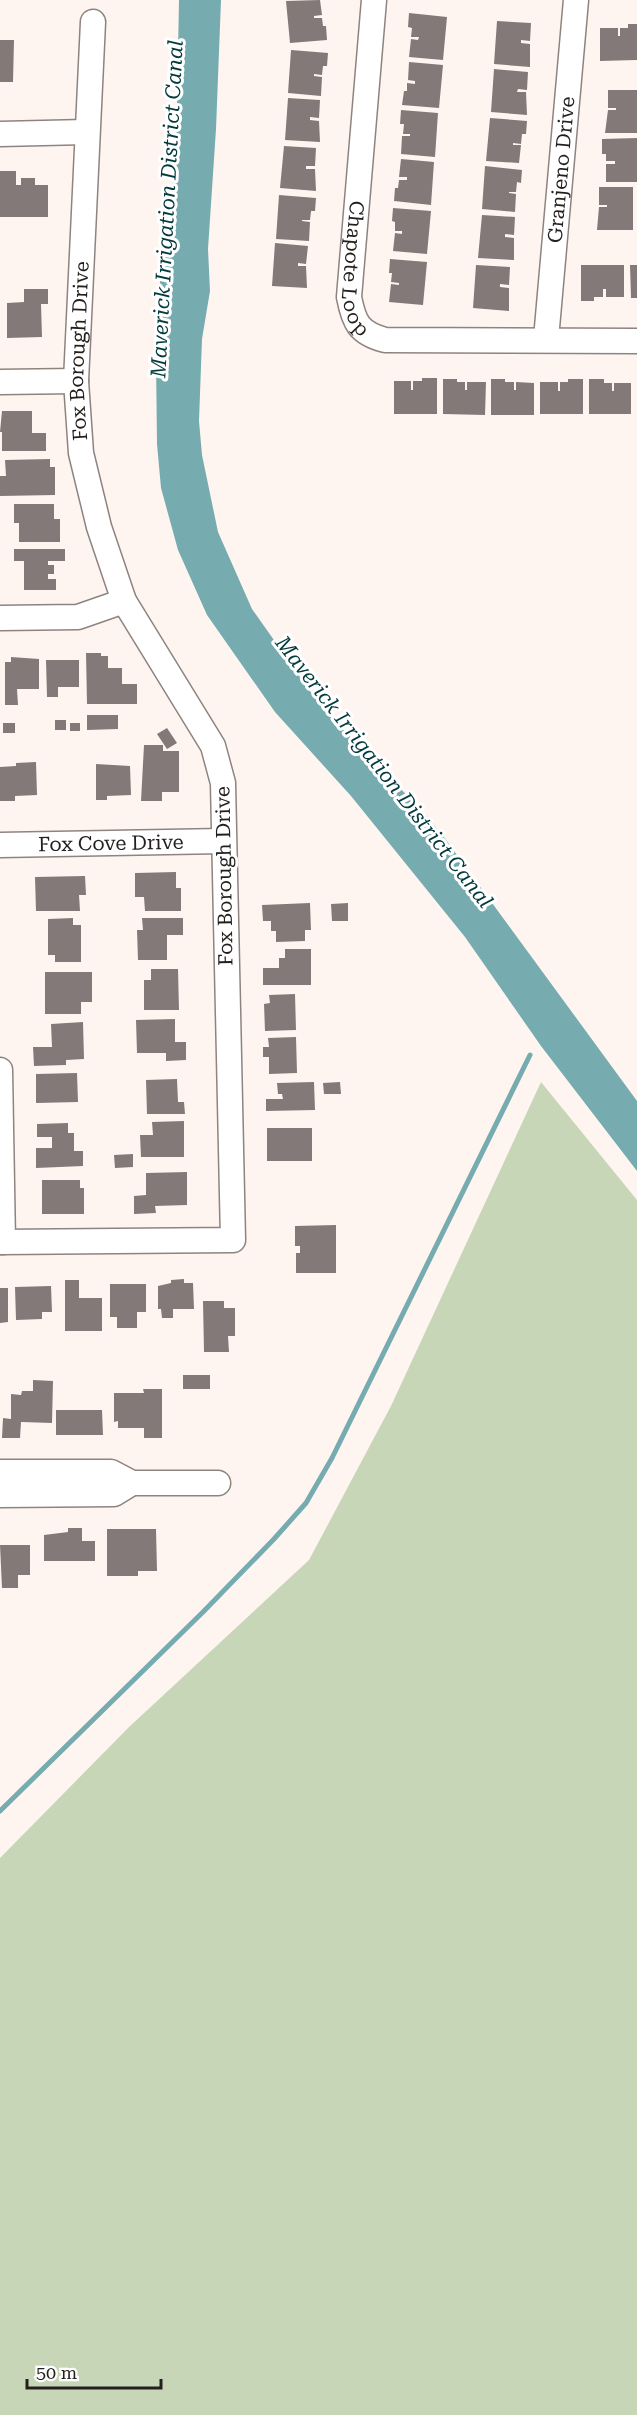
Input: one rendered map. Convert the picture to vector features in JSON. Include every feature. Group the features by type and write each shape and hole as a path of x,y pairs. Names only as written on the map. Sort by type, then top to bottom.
{"street":[{"name":"Chapote Loop","path":"374,0 349,297 351,311 357,325 367,335 385,340 637,340"},
{"name":"Granjeno Drive","path":"546,339 576,0"},
{"name":"Fox Borough Drive","path":"2,1242 233,1239 223,841 224,783 213,746 124,601 99,527 81,453 76,381 93,22"},
{"path":"0,134 86,132"},
{"path":"0,382 76,381"},
{"path":"0,618 78,617 124,601"},
{"name":"Fox Cove Drive","path":"0,845 223,841"},
{"path":"0,1070 2,1242"},
{"path":"8,1484 111,1472 132,1483 218,1483"}],"green space":[{"path":"541,1082 637,1200 637,2415 0,2415 0,1858 129,1727 309,1560 391,1406"}],"water":[{"name":"Maverick Irrigation District Canal","path":"179,0 221,0 208,249 210,291 202,339 199,421 202,455 218,532 252,609 312,694 334,720 425,814 446,840 637,1101 637,1171 541,1046 465,937 351,796 275,712 207,615 178,550 161,488 157,444 156,360 161,261 176,160"}],"building":[{"path":"320,0 322,15 314,16 314,18 322,18 323,26 326,26 327,40 290,43 286,1"},
{"path":"409,13 447,17 443,60 409,57 411,39 418,40 419,37 411,37 412,28 408,27"},
{"path":"497,21 531,23 530,41 521,40 521,43 530,44 530,67 494,64"},
{"path":"628,24 637,24 637,60 600,61 600,28 618,28 618,36 620,36 620,28 628,28"},
{"path":"0,40 14,40 13,82 0,82"},
{"path":"291,50 328,53 327,66 323,66 322,75 314,74 314,76 322,77 321,96 288,93"},
{"path":"409,62 443,65 439,108 402,105 407,83 415,84 415,81 408,80"},
{"path":"494,69 528,72 527,90 518,89 517,92 526,92 527,115 491,112"},
{"path":"608,90 637,90 637,133 605,133 608,110 616,110 616,108 608,108"},
{"path":"288,98 320,100 319,118 310,117 310,120 319,121 320,142 285,140"},
{"path":"401,110 438,113 435,157 401,154 402,136 410,136 410,134 403,134 404,124 400,124"},
{"path":"490,118 527,121 526,134 522,134 521,144 513,143 513,145 521,145 519,163 486,161"},
{"path":"637,138 637,182 606,182 606,164 615,164 615,161 606,161 606,154 602,154 602,139"},
{"path":"284,146 316,148 315,166 306,166 306,169 315,169 316,191 280,188"},
{"path":"401,159 434,162 431,205 394,201 395,188 398,188 399,180 407,180 407,177 399,177"},
{"path":"485,166 522,170 521,183 517,182 516,192 509,192 516,194 515,212 482,209"},
{"path":"0,171 16,171 16,185 21,185 21,178 35,178 35,185 48,185 48,217 0,217"},
{"path":"599,187 633,187 633,230 597,230 599,207 607,207 607,205 599,205"},
{"path":"279,195 316,198 315,211 311,211 310,220 302,220 310,222 309,241 276,239"},
{"path":"393,208 431,211 427,254 393,251 395,233 402,234 402,231 395,231 395,222 392,221"},
{"path":"482,215 515,217 514,235 505,234 505,237 514,238 514,260 478,258"},
{"path":"275,243 308,246 306,264 298,263 298,266 306,266 307,288 272,286"},
{"path":"390,259 427,262 423,305 389,302 391,284 399,285 399,283 391,282"},
{"path":"476,265 510,267 509,285 500,284 500,287 509,288 509,311 473,308"},
{"path":"581,265 624,265 624,297 606,297 606,289 603,289 603,297 594,297 594,301 581,301"},
{"path":"630,265 637,265 637,298 631,298"},
{"path":"24,289 48,289 48,304 41,304 42,337 7,338 7,303 24,302"},
{"path":"422,378 437,378 437,414 394,414 394,381 411,381 411,390 413,390 413,381 422,381"},
{"path":"443,379 457,379 457,382 465,382 465,390 467,390 467,382 486,382 485,415 443,414"},
{"path":"491,379 505,379 505,382 514,382 514,390 516,390 516,382 534,383 534,415 491,415"},
{"path":"568,379 583,379 583,414 540,414 540,382 558,382 558,391 560,391 560,382 568,382"},
{"path":"589,379 604,379 604,383 612,383 612,391 614,391 614,383 631,383 631,414 589,414"},
{"path":"2,411 32,411 32,433 46,433 46,451 2,451 2,432 0,432"},
{"path":"50,459 50,467 55,467 55,495 0,496 0,476 6,476 5,460"},
{"path":"14,504 54,504 54,519 60,519 60,542 19,542 19,523 14,523"},
{"path":"14,549 65,549 65,561 48,561 48,565 54,565 54,574 48,574 48,579 56,579 56,590 24,590 24,561 14,561"},
{"path":"86,653 101,653 101,656 108,656 108,668 122,668 122,684 137,684 137,704 87,704"},
{"path":"11,657 39,659 39,689 17,689 18,705 5,705 5,662 11,662"},
{"path":"46,660 79,660 79,687 58,687 58,697 47,697"},
{"path":"87,715 118,715 118,729 87,730"},
{"path":"55,720 66,720 66,730 55,730"},
{"path":"3,723 15,723 15,733 3,733"},
{"path":"70,723 80,723 80,731 70,731"},
{"path":"167,728 177,743 167,749 157,734"},
{"path":"144,745 163,745 163,751 179,751 179,792 162,792 162,801 141,801"},
{"path":"36,762 37,795 15,796 15,801 0,801 0,767"},
{"path":"96,764 130,766 131,795 107,796 107,800 96,800"},
{"path":"176,872 176,888 181,888 181,911 145,911 144,897 135,897 135,873"},
{"path":"85,876 86,895 79,895 80,911 36,911 35,877"},
{"path":"310,903 311,930 305,930 305,941 276,942 276,931 271,931 271,921 263,921 262,905"},
{"path":"348,903 348,921 332,921 331,904"},
{"path":"73,918 73,925 81,925 81,962 55,962 55,955 48,955 48,919"},
{"path":"142,918 183,918 183,935 167,935 167,960 138,960 137,930 143,930"},
{"path":"285,949 311,949 311,985 263,985 263,968 279,968 279,958 285,958"},
{"path":"151,969 178,969 179,1010 144,1010 144,980 151,980"},
{"path":"45,972 92,972 92,1002 81,1002 81,1014 45,1014"},
{"path":"295,994 296,1030 265,1031 264,1004 270,1003 269,995"},
{"path":"175,1019 175,1042 186,1042 186,1060 166,1061 166,1053 137,1053 136,1020"},
{"path":"83,1022 84,1059 66,1060 66,1065 34,1066 33,1047 52,1047 51,1024"},
{"path":"296,1037 297,1073 269,1074 269,1057 263,1057 263,1047 269,1047 268,1038"},
{"path":"77,1073 78,1102 36,1103 36,1074"},
{"path":"177,1079 178,1102 184,1102 185,1114 147,1114 146,1080"},
{"path":"314,1082 315,1110 266,1111 266,1099 283,1099 282,1094 278,1094 277,1083"},
{"path":"340,1082 341,1094 324,1094 323,1083"},
{"path":"184,1121 184,1157 141,1157 140,1135 153,1135 152,1122"},
{"path":"68,1123 68,1133 74,1133 74,1151 83,1151 83,1166 36,1168 36,1148 52,1148 52,1137 37,1137 37,1124"},
{"path":"267,1128 312,1128 312,1161 267,1161"},
{"path":"133,1154 133,1167 115,1168 114,1155"},
{"path":"187,1172 187,1205 155,1206 156,1213 134,1214 134,1196 146,1195 146,1173"},
{"path":"42,1180 80,1180 80,1188 84,1188 84,1214 42,1214"},
{"path":"336,1225 336,1273 296,1273 296,1253 300,1253 300,1246 295,1246 295,1226"},
{"path":"184,1279 184,1283 193,1283 194,1309 173,1309 173,1318 162,1318 161,1309 158,1309 158,1286 171,1283 171,1280"},
{"path":"65,1280 79,1280 79,1298 102,1298 102,1331 65,1331"},
{"path":"110,1284 146,1284 146,1312 137,1312 137,1328 117,1328 117,1317 110,1317"},
{"path":"51,1286 52,1312 42,1312 42,1319 16,1320 15,1287"},
{"path":"0,1288 8,1288 8,1322 0,1323"},
{"path":"203,1301 224,1301 224,1308 235,1308 235,1336 228,1336 229,1352 204,1352"},
{"path":"183,1375 210,1375 210,1389 183,1389"},
{"path":"33,1380 53,1381 52,1423 21,1422 20,1438 2,1438 3,1418 11,1419 11,1394 21,1395 22,1391 33,1391"},
{"path":"143,1389 162,1389 162,1438 144,1438 144,1428 118,1428 118,1421 114,1422 114,1393 144,1393"},
{"path":"56,1410 102,1410 103,1435 56,1435"},
{"path":"68,1528 82,1528 82,1541 95,1541 95,1561 44,1561 44,1535 68,1532"},
{"path":"107,1529 156,1529 157,1571 138,1571 138,1576 107,1576"},
{"path":"0,1545 30,1545 30,1575 18,1575 18,1588 2,1588"}],"waterway":[{"path":"0,1811 203,1612 306,1503 332,1458 530,1055"}]}
